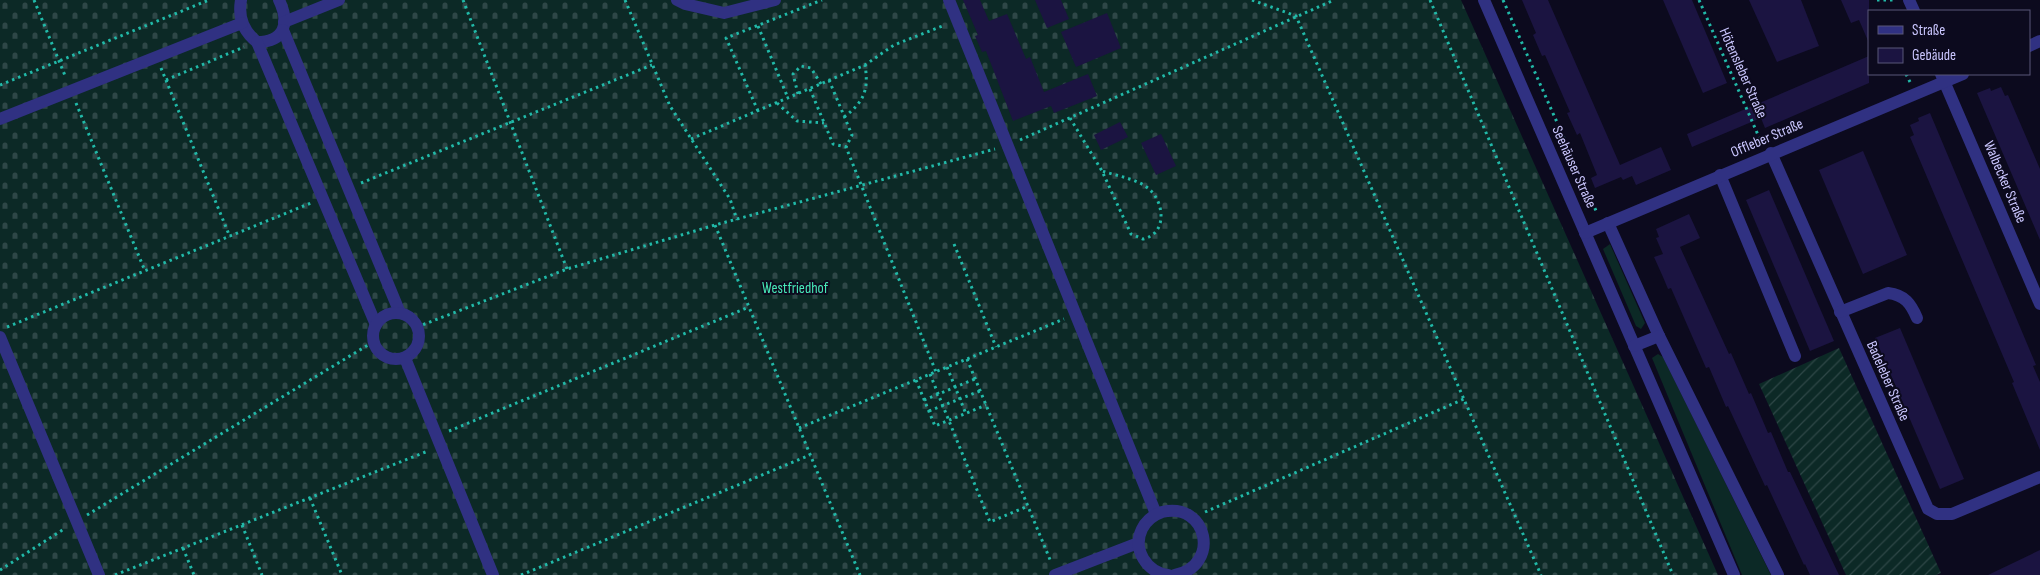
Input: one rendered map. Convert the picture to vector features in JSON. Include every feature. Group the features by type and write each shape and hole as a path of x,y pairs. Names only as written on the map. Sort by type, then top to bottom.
{"street":[{"path":"241,0 240,12 242,22 251,37 257,42 376,325 373,342 376,349 391,360 405,358 417,347 419,334 417,327 408,316 400,313 388,314 376,325"},
{"path":"279,0 284,26 400,313"},
{"path":"257,42 275,40 284,26 340,0"},
{"path":"677,0 685,4 729,12 775,0"},
{"path":"949,0 1006,146 1156,514"},
{"name":"Seehäuser Straße","path":"1484,0 1734,575"},
{"path":"0,119 242,22"},
{"name":"Offleber Straße","path":"1585,233 1603,220 1720,176 1942,78 1957,75"},
{"name":"Walbecker Straße","path":"1942,78 2040,304"},
{"name":"Badeleber Straße","path":"1769,154 1922,500 1932,512 1947,515 1958,512 2040,477"},
{"path":"1720,176 1795,356"},
{"name":"Seehäuser Straße","path":"1603,220 1778,575"},
{"path":"1840,312 1888,293 1896,294 1909,301 1918,318"},
{"path":"1634,346 1659,336"},
{"path":"0,337 99,575"},
{"path":"405,358 493,575"},
{"path":"1168,575 1156,571 1146,564 1140,554 1138,543 1141,530 1147,521 1156,514 1172,510 1183,512 1193,518 1202,532 1204,544 1200,559 1193,568 1176,575"},
{"path":"1056,575 1138,543"}],"path":[{"path":"34,0 145,271"},
{"path":"0,85 209,0"},
{"path":"463,0 567,269"},
{"path":"625,0 670,106 730,199 737,220"},
{"path":"758,111 726,38 822,0"},
{"path":"1252,0 1296,16 1541,575"},
{"path":"417,327 567,269 715,225 1006,146 1334,0"},
{"path":"1430,0 1673,575"},
{"name":"Seehäuser Straße","path":"1503,0 1603,220"},
{"name":"Hötensleber Straße","path":"1699,0 1769,154"},
{"path":"1877,0 1897,0 1904,3"},
{"path":"1697,12 1703,10"},
{"path":"691,139 865,65 894,45 957,20"},
{"path":"758,26 788,98"},
{"path":"1709,41 1715,38"},
{"path":"166,80 257,42"},
{"path":"156,56 230,236"},
{"path":"844,117 858,106 865,91 868,80 865,65"},
{"path":"798,94 793,74 801,66 811,68 821,84"},
{"path":"1722,71 1729,69"},
{"path":"829,80 852,136 846,147"},
{"path":"810,89 833,144 846,147"},
{"path":"777,103 797,121 824,123"},
{"path":"1070,118 1102,170 1130,234 1143,239 1157,232 1161,224 1161,215 1151,191 1142,184 1102,170"},
{"path":"846,147 936,372"},
{"path":"715,225 860,575"},
{"path":"954,244 996,347"},
{"path":"114,575 310,498 749,307"},
{"path":"799,428 1075,315"},
{"path":"0,570 77,521 373,342"},
{"path":"967,359 1056,575"},
{"path":"946,367 966,414"},
{"path":"930,374 990,522 1028,506"},
{"path":"924,400 975,379"},
{"path":"916,380 935,426 986,406"},
{"path":"929,411 980,391"},
{"path":"1193,518 1464,399"},
{"path":"522,575 810,455"},
{"path":"310,498 342,575"},
{"path":"242,525 262,575"},
{"path":"183,548 194,575"}],"green space":[{"name":"Westfriedhof","path":"0,0 1461,0 1718,575 0,575"},
{"path":"1610,244 1645,323 1641,329 1636,326 1603,249"},
{"path":"1839,348 1941,573 1936,575 1846,575 1759,384"},
{"path":"1658,354 1663,357 1771,575 1742,575 1652,358"}],"building":[{"path":"963,0 980,0 989,21 1007,14 1026,59 1030,57 1044,92 1088,74 1097,96 1054,113 1051,106 1013,121 986,51 982,52 975,36 978,35"},
{"path":"1035,0 1061,0 1069,19 1047,28"},
{"path":"1522,0 1548,0 1620,165 1661,147 1671,170 1636,185 1632,176 1623,180 1621,177 1595,188 1591,178 1597,175 1580,133 1577,135 1567,113 1570,112 1545,55 1542,56 1533,35 1536,33"},
{"path":"1663,0 1692,0 1727,83 1703,93"},
{"path":"1749,0 1801,0 1819,46 1777,62"},
{"path":"1841,0 1869,0 1868,41 1859,20 1851,23"},
{"path":"1107,13 1121,48 1076,67 1061,32"},
{"path":"1868,56 1869,83 1765,128 1761,118 1692,147 1687,134"},
{"path":"2001,87 2005,96 2008,95 2040,169 2040,240 1977,93 1990,88 1991,91"},
{"path":"1930,113 2036,365 2033,366 2040,382 2040,450 2012,383 2014,382 1910,137 1914,135 1910,125 1919,121 1918,118"},
{"path":"1120,122 1128,137 1101,150 1094,135"},
{"path":"1161,134 1176,166 1156,175 1141,143"},
{"path":"1863,151 1907,255 1863,274 1819,170"},
{"path":"1769,190 1834,341 1810,351 1746,200"},
{"path":"1689,214 1700,238 1680,247 1729,354 1731,353 1749,394 1751,393 1768,433 1771,432 1788,472 1790,472 1839,575 1810,575 1804,565 1728,406 1726,407 1709,367 1706,368 1671,288 1668,289 1654,257 1663,254 1656,238 1659,237 1656,229"},
{"path":"1900,328 1964,479 1940,489 1875,338"},
{"path":"2040,550 2040,575 1988,575"}]}
